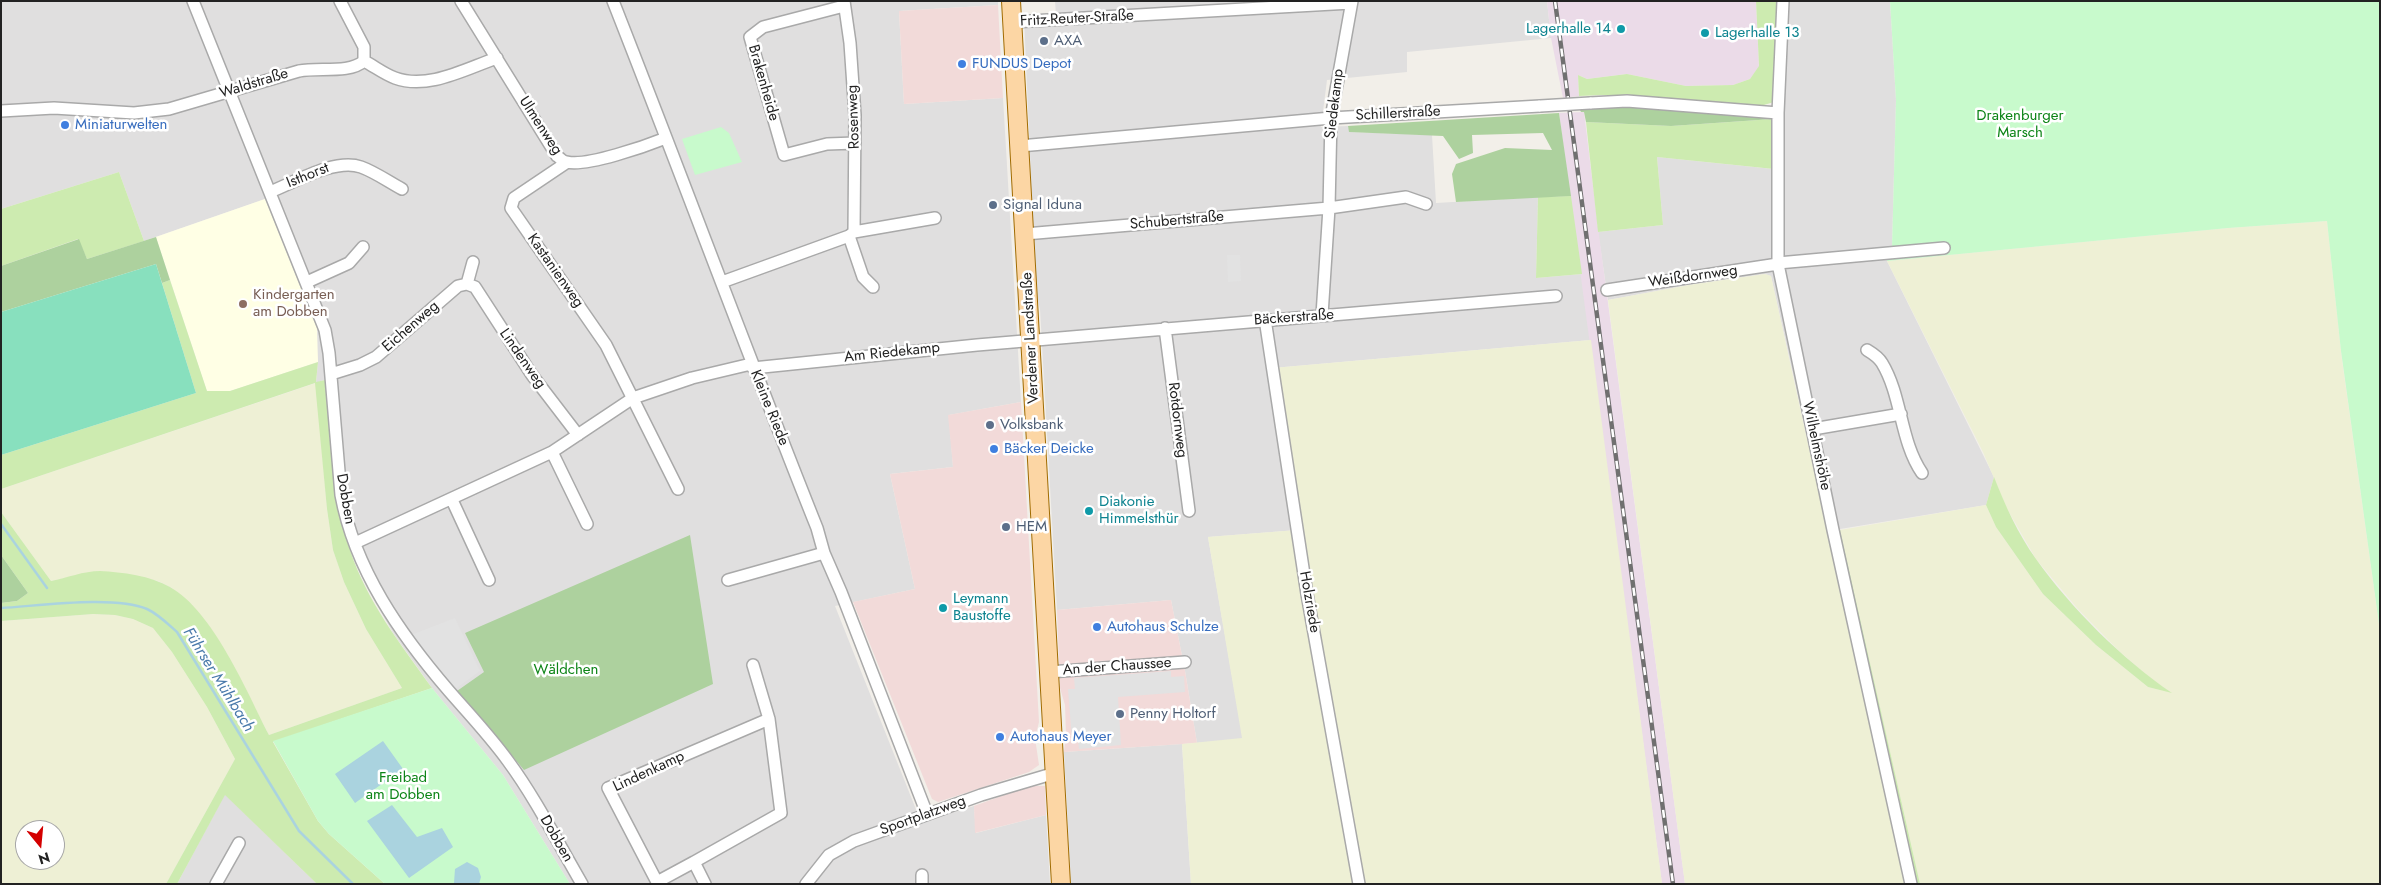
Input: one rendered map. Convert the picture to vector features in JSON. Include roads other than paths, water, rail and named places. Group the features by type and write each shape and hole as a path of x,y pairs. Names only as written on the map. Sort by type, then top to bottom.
{"main road":[{"name":"Verdener Landstraße","path":"1011,1 1061,884"}],"street":[{"name":"Dobben","path":"193,1 325,330 331,374 341,495 345,517 372,583 397,626 429,668 507,760 582,884"},
{"path":"340,1 364,47 364,61 393,78 410,82 425,82 497,58"},
{"name":"Ulmenweg","path":"461,1 557,156 566,162 582,162 619,153 666,138"},
{"name":"Kleine Riede","path":"613,1 722,282 752,366 817,528 824,553 927,814"},
{"name":"Wilhelmshöhe","path":"1783,1 1778,113 1778,264 1911,884"},
{"name":"Fritz-Reuter-Straße","path":"1013,22 1351,2"},
{"name":"Siedekamp","path":"1322,315 1329,208 1328,118 1351,2"},
{"name":"Brakenheide","path":"844,4 763,27 750,37 784,155 827,144 855,143"},
{"name":"Rosenweg","path":"844,4 850,43 855,143 851,234 863,277 873,287"},
{"name":"Waldstraße","path":"1,111 54,108 134,113 169,109 299,71 315,68 351,68 364,61"},
{"name":"Schillerstraße","path":"1020,146 1328,118 1627,101 1778,113"},
{"name":"Kastanienweg","path":"566,162 514,198 511,208 606,345 633,398"},
{"name":"Isthorst","path":"270,192 334,166 346,164 361,167 402,188"},
{"path":"1329,208 1406,197 1426,204"},
{"name":"Schubertstraße","path":"1025,234 1329,208"},
{"path":"722,282 851,234 935,218"},
{"path":"307,282 349,263 362,247"},
{"name":"Weißdornweg","path":"1607,290 1778,264 1944,248"},
{"path":"467,284 473,262"},
{"name":"Eichenweg","path":"331,374 360,365 376,357 458,286 467,284"},
{"name":"Lindenweg","path":"467,284 475,287 532,375 578,435"},
{"name":"Bäckerstraße","path":"1031,341 1165,328 1556,296"},
{"name":"Holzriede","path":"1265,320 1308,594 1359,884"},
{"name":"Rotdornweg","path":"1165,328 1189,511"},
{"name":"Am Riedekamp","path":"355,543 452,500 552,452 633,398 692,378 752,366 1031,341"},
{"path":"1867,350 1881,362 1901,414 1915,463 1922,473"},
{"path":"633,398 678,489"},
{"path":"1813,430 1901,414"},
{"path":"552,452 586,524"},
{"path":"452,500 489,580"},
{"path":"728,580 824,553"},
{"name":"An der Chaussee","path":"1049,672 1185,662"},
{"name":"Lindenkamp","path":"753,665 769,719 781,813 657,882 608,788 769,719"},
{"name":"Sportplatzweg","path":"806,884 829,855 854,841 927,814 1055,772"},
{"path":"216,884 239,843"},
{"path":"694,862 704,884"}],"water":[{"path":"383,741 403,769 355,803 335,774"},
{"path":"392,805 417,837 442,828 453,847 409,878 367,821"},
{"path":"467,862 478,868 481,877 479,884 454,883 455,869"}],"waterway":[{"path":"1,524 47,588"},
{"name":"Führser Mühlbach","path":"1,608 96,602 133,605 147,609 159,616 177,632 299,831 353,884"}],"railway":[{"path":"1555,1 1673,884"}],"place":[{"name":"Lagerhalle 14","path":"1621,29"},
{"name":"Lagerhalle 13","path":"1705,33"},
{"name":"AXA","path":"1044,41"},
{"name":"FUNDUS Depot","path":"962,64"},
{"name":"Miniaturwelten","path":"65,125"},
{"name":"Signal Iduna","path":"993,205"},
{"name":"Kindergarten am Dobben","path":"243,304"},
{"name":"Volksbank","path":"990,425"},
{"name":"Bäcker Deicke","path":"994,449"},
{"name":"Diakonie Himmelsthür","path":"1089,511"},
{"name":"HEM","path":"1006,527"},
{"name":"Leymann Baustoffe","path":"943,608"},
{"name":"Autohaus Schulze","path":"1097,627"},
{"name":"Penny Holtorf","path":"1120,714"},
{"name":"Autohaus Meyer","path":"1000,737"}],"park label":[{"name":"Drakenburger Marsch","path":"2020,124"},
{"name":"Wäldchen","path":"566,670"},
{"name":"Freibad am Dobben","path":"403,786"}]}
